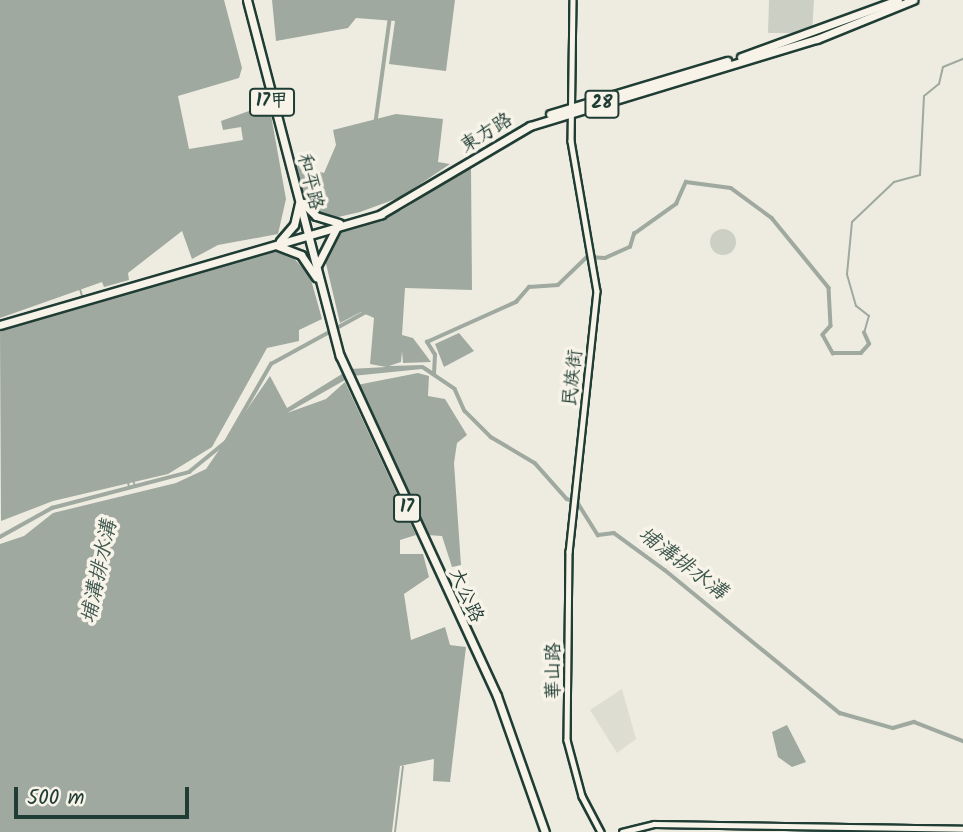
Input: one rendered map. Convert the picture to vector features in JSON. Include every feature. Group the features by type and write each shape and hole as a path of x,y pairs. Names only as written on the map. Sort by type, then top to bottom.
{"main road":[{"name":"和平路","path":"246,0 332,332 347,375"},
{"name":"東方路","path":"82,300 396,208 516,133 571,111 803,38 898,0"},
{"name":"東方路","path":"571,111 817,39 913,0"},
{"path":"280,241 294,225 300,202 316,216 340,224 321,249 318,279"},
{"name":"東方路","path":"82,300 307,234"},
{"path":"271,246 300,255 318,279"},
{"path":"0,324 82,300"},
{"name":"大公路","path":"347,375 468,637 544,832"}],"street":[{"path":"571,111 573,0"},
{"name":"民族街","path":"571,111 597,291 574,500"},
{"name":"華山路","path":"574,500 567,740 582,796 601,832"},
{"path":"622,832 654,824 963,829"}],"shaded area":[{"path":"769,0 814,0 812,33 768,33"},
{"path":"723,229 732,233 736,242 732,251 723,255 714,251 710,242 714,233"},
{"path":"622,689 636,739 617,753 590,710"}],"water":[{"path":"0,0 224,0 242,68 239,78 178,96 189,149 243,140 241,127 223,130 221,121 269,104 286,199 278,234 218,245 192,259 182,231 128,273 129,280 104,287 102,282 0,318"},
{"path":"272,0 455,0 446,71 389,64 395,21 356,18 348,28 276,41"},
{"path":"396,114 443,119 438,162 450,164 401,197 334,218 318,213 305,200 296,165 324,173 336,145 333,130"},
{"path":"471,167 472,290 405,288 402,335 413,338 431,362 403,363 402,351 401,362 389,366 423,365 437,374 422,369 352,376 287,413 326,399 345,382 416,535 400,540 400,554 423,554 429,577 404,594 411,640 445,627 450,645 466,647 450,782 433,781 434,759 400,766 392,832 0,832 0,544 24,536 53,513 176,483 206,469 270,376 287,408 350,369 386,367 370,364 374,318 361,312 340,323 323,251 338,233 402,210"},
{"path":"273,251 289,253 310,276 322,319 299,330 299,341 267,348 212,447 168,474 53,501 1,521 0,329"},
{"path":"459,333 474,351 444,367 435,344"},
{"path":"418,373 429,376 428,396 445,399 467,435 457,443 454,463 461,565 452,567 442,536 427,535 357,385"},
{"path":"787,725 806,762 792,767 778,757 772,732"}],"waterway":[{"path":"375,126 390,16"},
{"path":"864,333 869,316 856,306 847,274 852,222 894,182 920,175 924,96 939,84 943,67 963,59"},
{"path":"434,374 435,355 427,342 516,302 529,287 558,285 587,257 605,258 630,247 634,234 676,204 686,182 731,188 772,218 829,288 831,326 823,335 833,353 861,353 869,344 864,333"},
{"path":"80,289 82,296"},
{"path":"0,537 52,508 189,472 226,442 271,364 368,311"},
{"name":"埔溝排水溝","path":"424,368 455,389 465,411 491,437 535,463 567,499 578,503 598,535 614,533 665,570 840,713 893,728 914,722 963,741"},
{"path":"133,480 135,486"},
{"path":"128,481 129,488"},
{"path":"395,832 403,766"}]}
